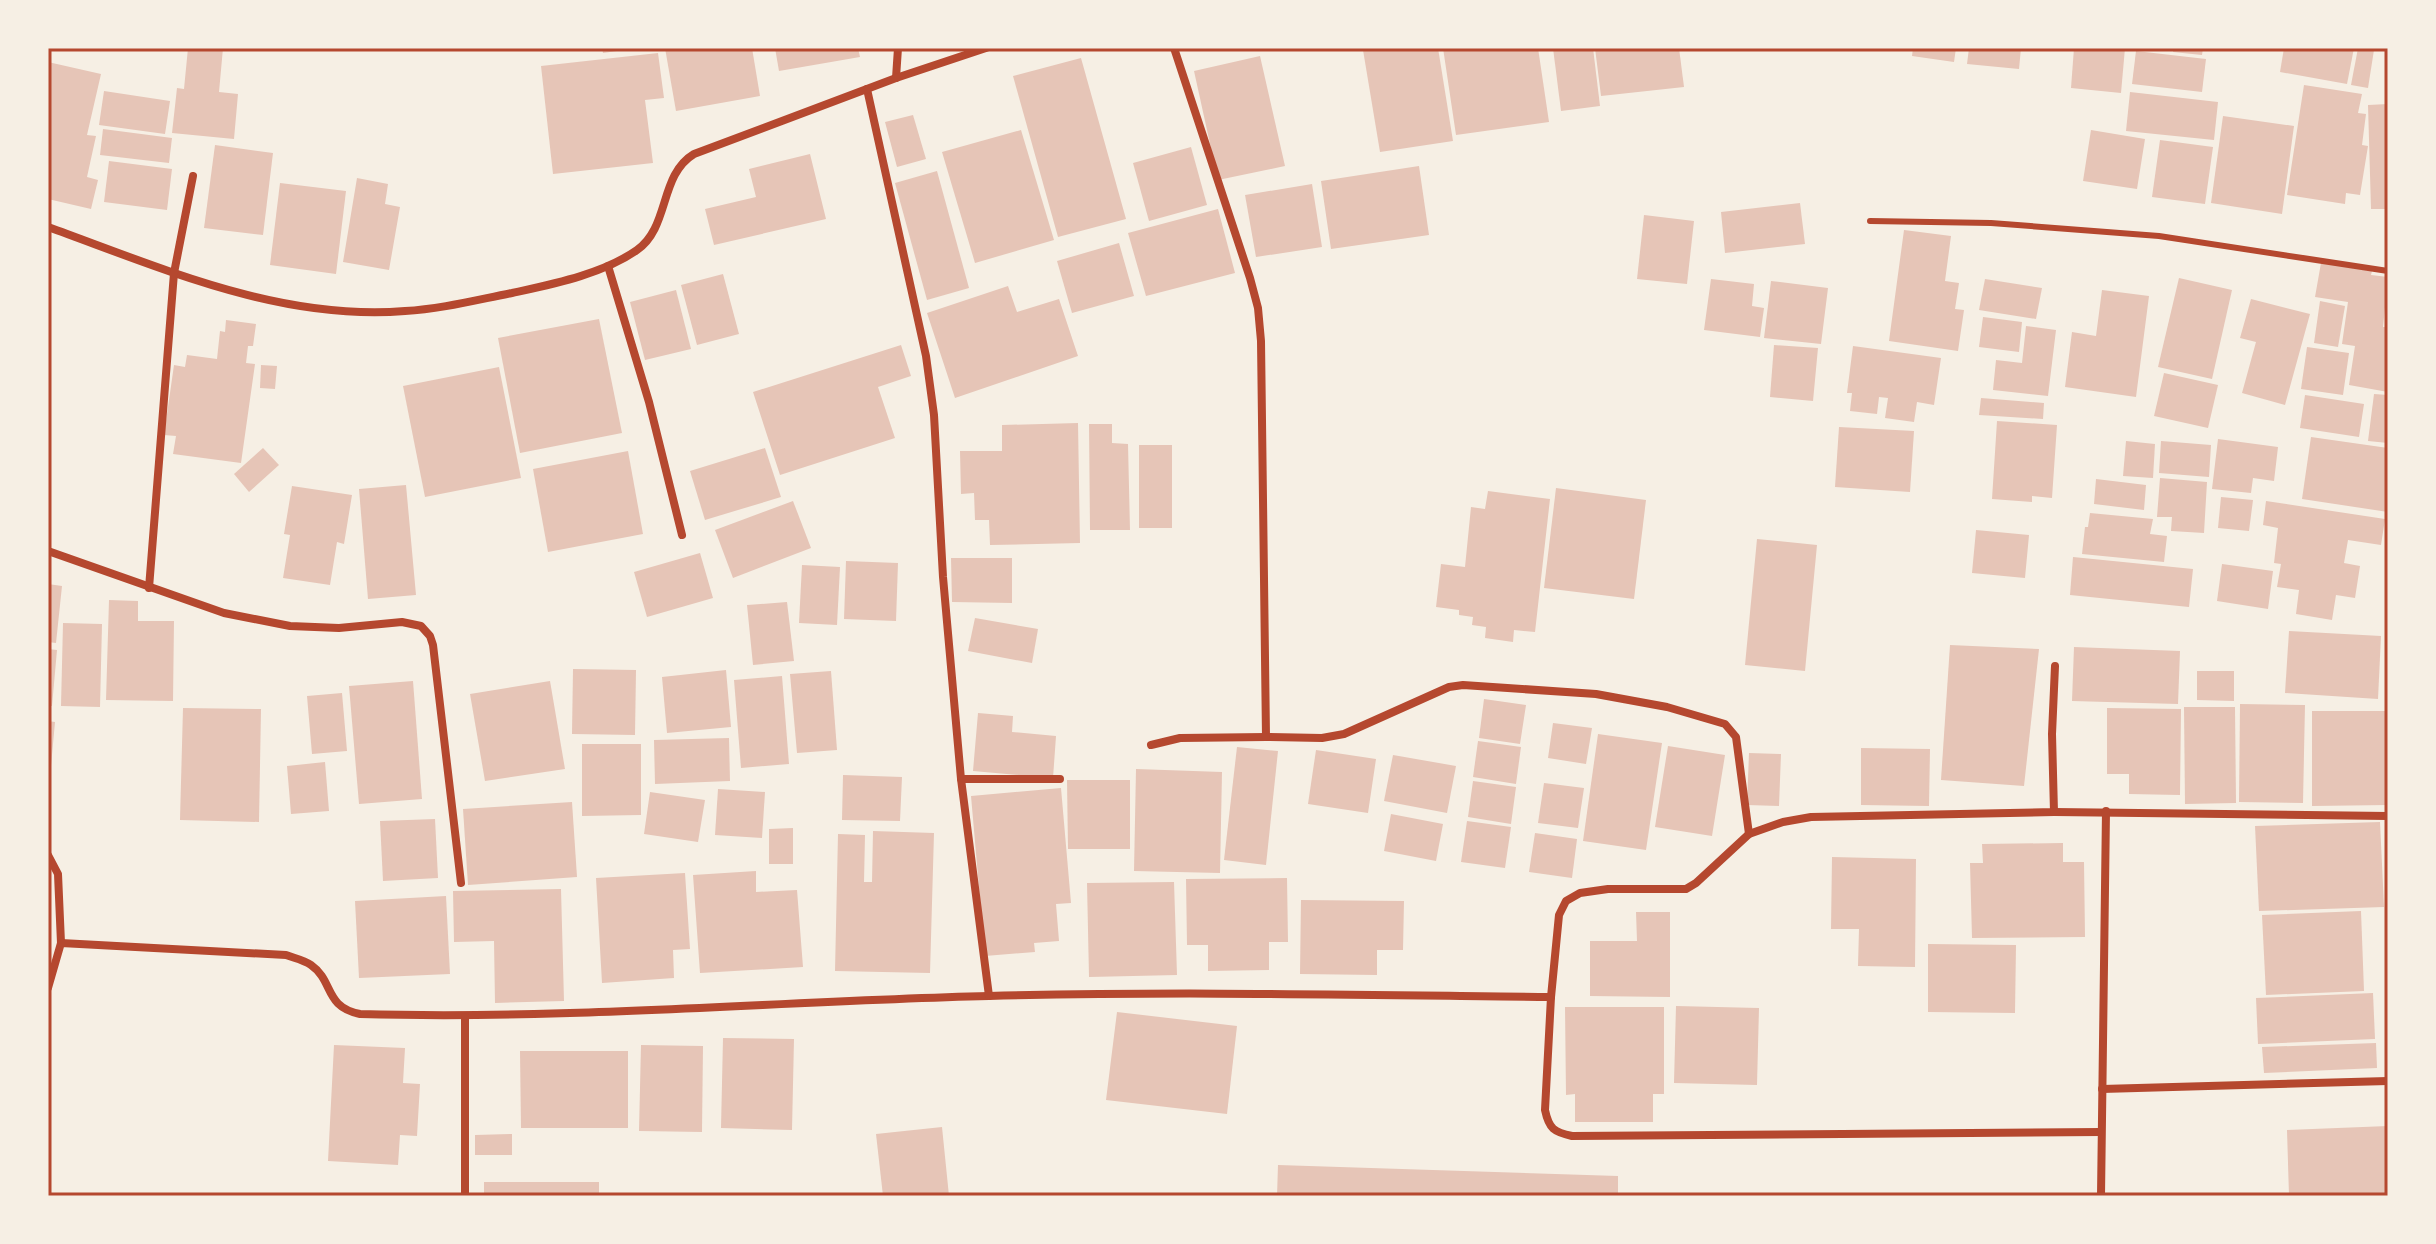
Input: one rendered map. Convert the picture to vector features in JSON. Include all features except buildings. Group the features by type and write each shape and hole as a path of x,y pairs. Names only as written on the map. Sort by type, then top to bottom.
{"street":[{"path":"896,78 898,48"},
{"path":"48,227 174,273 258,297 349,311 402,312 442,308 526,290 608,266 638,249 651,237 674,173 686,158 896,78 986,48"},
{"path":"1174,48 1258,308 1266,737"},
{"path":"867,89 926,356 934,415 943,577 961,779 989,996"},
{"path":"149,588 174,273 193,176"},
{"path":"608,266 649,402 682,535"},
{"path":"48,551 224,613 290,626 339,628 402,622 421,626 433,645 461,883"},
{"path":"2054,812 2052,734 2055,666"},
{"path":"1151,745 1180,738 1322,738 1344,734 1449,687 1463,685 1596,694 1667,707 1725,724 1736,737 1749,834"},
{"path":"961,779 1060,779"},
{"path":"2101,1196 2106,811"},
{"path":"2101,1132 1572,1136 1556,1133 1548,1125 1545,1110 1559,915 1566,901 1580,893 1608,889 1686,889 1749,834 1783,822 1811,817 2106,811 2388,816"},
{"path":"48,855 58,874 61,943 48,988"},
{"path":"61,943 286,955 314,966 337,1006 346,1011 465,1017 989,996 1216,993 1551,997"},
{"path":"465,1017 465,1196"},
{"path":"2102,1089 2388,1081"}],"lane":[{"path":"1870,221 1991,223 2159,236 2388,271"}]}
